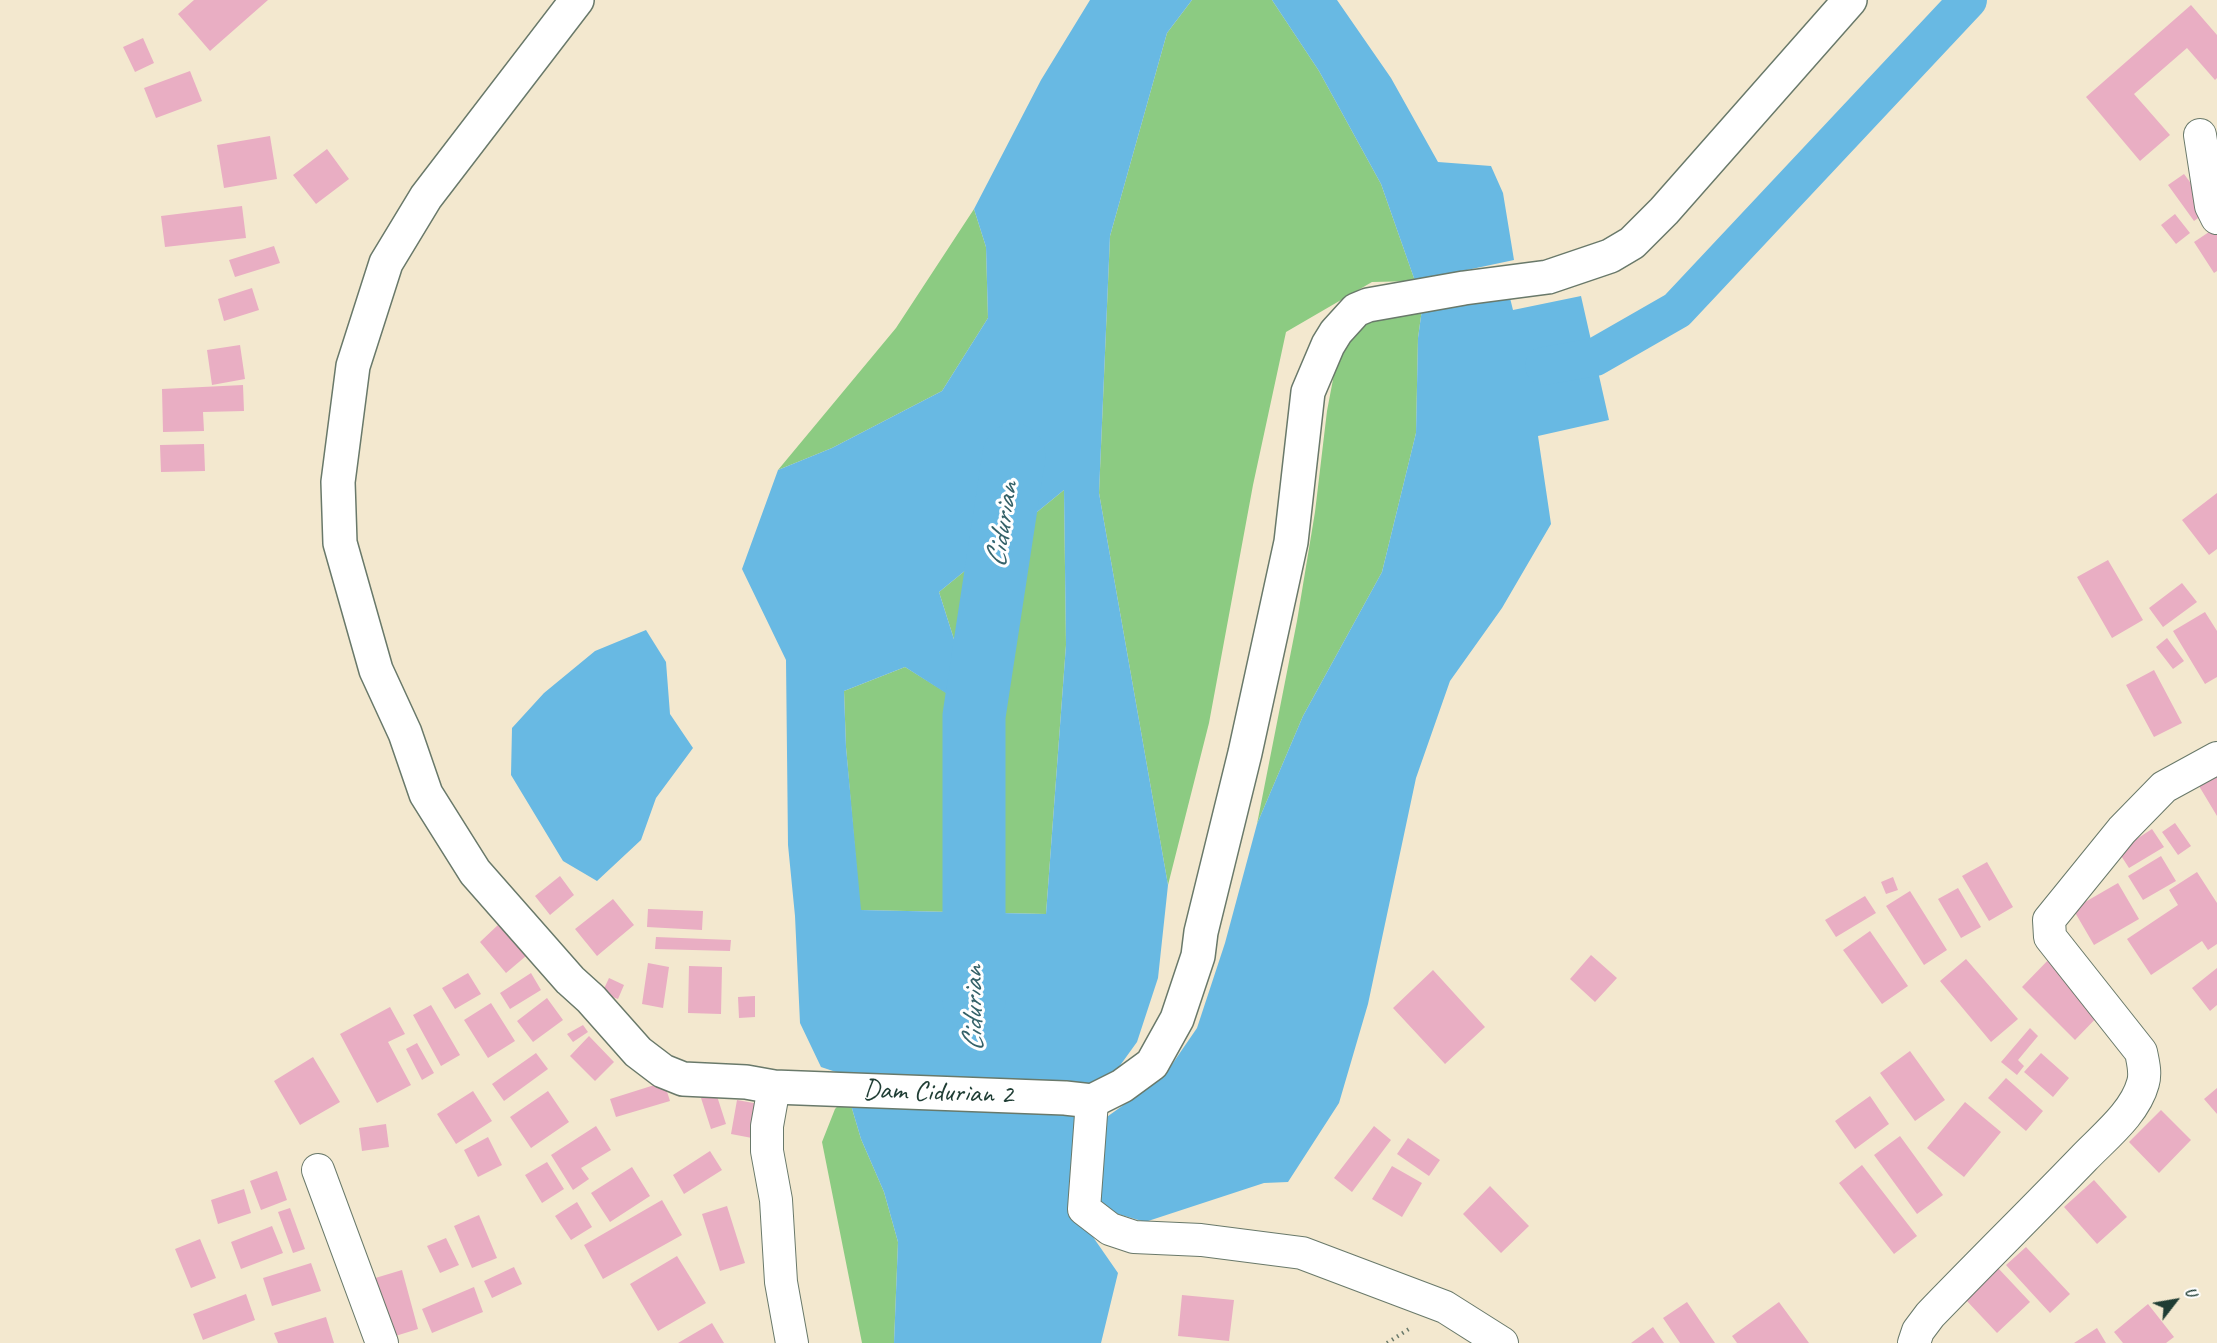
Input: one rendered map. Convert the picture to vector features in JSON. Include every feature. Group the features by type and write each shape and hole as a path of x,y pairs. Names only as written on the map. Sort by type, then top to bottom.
{"street":[{"name":"Dam Cidurian 2","path":"577,0 426,197 386,263 353,366 338,483 340,543 376,670 405,733 426,794 475,872 570,980 591,999 638,1052 663,1071 683,1079 746,1082 774,1087 1079,1100"},
{"path":"1502,1343 1445,1306 1302,1253 1201,1240 1134,1237 1110,1229 1084,1209 1079,1100 1122,1086 1152,1064 1177,1019 1198,956 1201,932 1245,753 1291,542 1308,392 1336,332 1356,310 1368,305 1464,288 1548,277 1610,256 1632,243 1664,211 1850,0"},
{"path":"2200,135 2211,206 2217,218"},
{"path":"1914,1343 1918,1331 1930,1315 2125,1114 2144,1083 2141,1052 2050,937 2049,920 2122,830 2164,787 2217,758"},
{"path":"774,1087 767,1126 767,1151 776,1200 781,1282 792,1343"},
{"path":"318,1170 382,1343"}],"green space":[{"path":"1192,0 1272,0 1319,71 1381,184 1415,281 1372,282 1286,332 1253,485 1209,723 1168,885 1099,493 1110,236 1167,33"},
{"path":"974,209 986,247 988,318 942,391 832,448 778,470 896,328"},
{"path":"1423,302 1418,338 1416,433 1382,572 1303,716 1257,824 1297,621 1315,512 1327,411 1338,353 1369,318"},
{"path":"1064,490 1066,645 1046,914 860,910 846,747 844,691 905,667 963,703 965,674 939,592"},
{"path":"848,1095 861,1139 884,1192 898,1242 894,1343 862,1343 822,1142 835,1109"}],"water":[{"path":"1090,0 1192,0 1167,33 1110,236 1099,493 1168,885 1158,978 1137,1042 1111,1078 1077,1089 854,1078 821,1067 800,1023 795,916 788,845 786,660 742,569 778,470 832,448 942,391 988,318 986,247 974,209 1041,80","holes":["1064,490 1066,645 1046,914 861,910 846,747 844,691 905,667 963,704 965,674 939,592"]},
{"path":"1272,0 1337,0 1391,78 1438,162 1491,166 1503,193 1514,260 1415,281 1381,184 1319,71"},
{"path":"1508,290 1513,310 1581,296 1609,420 1538,436 1551,524 1502,608 1450,681 1416,778 1368,1004 1339,1103 1288,1182 1264,1183 1145,1222 1091,1206 1097,1124 1164,1076 1197,1028 1225,943 1257,824 1303,716 1382,572 1416,433 1418,338 1423,302"},
{"path":"646,630 666,662 670,714 693,748 656,798 641,840 597,881 563,861 511,775 512,728 544,693 595,651"},
{"path":"848,1095 1077,1106 1075,1211 1118,1273 1101,1343 894,1343 898,1242 884,1192 861,1139"}],"building":[{"path":"194,0 268,0 210,51 178,14"},
{"path":"2191,5 2217,35 2217,78 2215,80 2187,48 2134,94 2170,135 2140,161 2086,97"},
{"path":"143,38 154,63 135,72 123,47"},
{"path":"190,71 202,101 156,118 144,88"},
{"path":"270,136 277,179 224,188 217,145"},
{"path":"327,149 349,179 316,204 293,175"},
{"path":"2184,174 2210,209 2194,221 2168,185"},
{"path":"242,206 246,238 165,247 161,216"},
{"path":"2175,214 2190,233 2176,244 2161,225"},
{"path":"2215,228 2217,231 2217,271 2214,273 2194,242"},
{"path":"274,246 280,263 235,277 229,260"},
{"path":"252,288 259,310 224,321 218,299"},
{"path":"240,345 245,379 212,385 207,350"},
{"path":"243,385 244,411 203,412 204,431 163,432 162,389"},
{"path":"204,444 205,471 161,472 160,445"},
{"path":"2217,493 2217,549 2209,555 2182,520"},
{"path":"2108,560 2143,620 2112,638 2077,577"},
{"path":"2182,583 2197,602 2163,627 2149,608"},
{"path":"2205,612 2217,631 2217,677 2205,684 2173,631"},
{"path":"2167,638 2184,661 2173,669 2156,647"},
{"path":"2154,670 2182,723 2154,737 2126,685"},
{"path":"2217,769 2217,816 2196,781"},
{"path":"2175,823 2191,846 2178,855 2162,832"},
{"path":"2152,829 2164,847 2129,868 2118,851"},
{"path":"2161,856 2176,881 2143,900 2128,876"},
{"path":"1987,862 2013,907 1989,921 1962,876"},
{"path":"2197,872 2217,903 2217,944 2208,950 2202,941 2151,975 2127,939 2178,905 2169,890"},
{"path":"560,876 574,895 550,915 535,896"},
{"path":"1893,877 1898,890 1886,894 1881,882"},
{"path":"2118,883 2139,919 2094,945 2073,909"},
{"path":"1958,888 1981,927 1961,938 1938,899"},
{"path":"1910,891 1947,950 1924,965 1886,906"},
{"path":"1865,896 1876,913 1836,937 1825,920"},
{"path":"613,899 634,925 597,956 575,929"},
{"path":"648,909 703,911 702,930 647,927"},
{"path":"499,924 526,956 506,973 480,942"},
{"path":"1870,931 1908,986 1882,1004 1843,950"},
{"path":"656,937 731,940 730,951 655,949"},
{"path":"1591,955 1617,978 1595,1002 1570,979"},
{"path":"2052,956 2105,1009 2075,1040 2022,987"},
{"path":"1966,959 2018,1019 1991,1042 1940,981"},
{"path":"648,963 669,967 663,1008 642,1004"},
{"path":"689,966 722,967 721,1014 688,1013"},
{"path":"2217,968 2217,1005 2210,1011 2192,988"},
{"path":"1433,970 1485,1027 1445,1064 1393,1008"},
{"path":"468,973 481,994 455,1009 442,988"},
{"path":"531,973 541,990 510,1009 500,993"},
{"path":"609,978 624,985 618,999 602,993"},
{"path":"755,996 755,1017 739,1018 738,997"},
{"path":"547,998 563,1020 533,1042 517,1021"},
{"path":"491,1003 515,1041 488,1058 464,1020"},
{"path":"431,1005 460,1055 441,1066 413,1015"},
{"path":"390,1007 405,1034 388,1042 411,1085 377,1103 340,1034"},
{"path":"583,1025 588,1032 573,1042 567,1034"},
{"path":"2030,1028 2038,1036 2018,1060 2024,1066 2017,1075 2001,1062"},
{"path":"589,1036 614,1062 595,1081 570,1056"},
{"path":"417,1043 434,1073 422,1080 406,1049"},
{"path":"1910,1051 1945,1100 1915,1121 1880,1073"},
{"path":"536,1053 548,1069 504,1101 492,1084"},
{"path":"2041,1053 2069,1078 2053,1097 2024,1072"},
{"path":"313,1057 340,1102 300,1125 274,1081"},
{"path":"2006,1078 2043,1111 2026,1131 1988,1098"},
{"path":"664,1082 670,1101 616,1117 610,1099"},
{"path":"2217,1088 2217,1114 2204,1099"},
{"path":"473,1091 492,1121 456,1144 437,1114"},
{"path":"548,1091 569,1122 531,1148 510,1117"},
{"path":"716,1093 726,1124 711,1129 701,1098"},
{"path":"1870,1096 1889,1124 1855,1149 1835,1121"},
{"path":"737,1100 759,1104 752,1138 731,1134"},
{"path":"1965,1102 2001,1132 1964,1177 1927,1148"},
{"path":"2161,1110 2191,1140 2159,1173 2129,1142"},
{"path":"386,1124 389,1147 362,1151 359,1128"},
{"path":"596,1126 611,1150 581,1168 589,1179 573,1190 551,1155"},
{"path":"1374,1126 1391,1140 1352,1192 1334,1178"},
{"path":"1900,1136 1943,1195 1917,1214 1874,1155"},
{"path":"488,1137 502,1165 478,1177 464,1150"},
{"path":"1408,1138 1440,1160 1429,1176 1397,1154"},
{"path":"710,1151 722,1170 684,1194 673,1175"},
{"path":"547,1162 564,1189 542,1203 525,1175"},
{"path":"1862,1165 1917,1236 1894,1254 1839,1183"},
{"path":"1392,1166 1422,1183 1402,1217 1372,1199"},
{"path":"632,1167 650,1196 610,1222 591,1193"},
{"path":"277,1171 287,1200 261,1210 250,1181"},
{"path":"2094,1180 2127,1217 2097,1244 2064,1207"},
{"path":"1490,1186 1529,1226 1501,1253 1463,1214"},
{"path":"244,1189 251,1213 218,1224 211,1200"},
{"path":"662,1200 682,1235 603,1279 584,1245"},
{"path":"577,1202 592,1227 571,1240 555,1216"},
{"path":"727,1206 745,1263 720,1271 702,1214"},
{"path":"290,1208 305,1249 293,1253 278,1212"},
{"path":"479,1215 497,1258 472,1268 454,1226"},
{"path":"272,1226 283,1253 241,1269 231,1242"},
{"path":"446,1238 459,1265 440,1273 427,1246"},
{"path":"200,1239 216,1278 191,1288 175,1249"},
{"path":"2026,1247 2070,1294 2050,1313 2006,1265"},
{"path":"677,1256 706,1303 658,1331 630,1284"},
{"path":"311,1263 321,1291 272,1306 263,1278"},
{"path":"514,1267 522,1284 492,1298 484,1281"},
{"path":"1998,1268 2030,1302 1997,1333 1966,1300"},
{"path":"402,1270 418,1329 389,1338 372,1279"},
{"path":"474,1287 483,1312 432,1333 422,1309"},
{"path":"246,1294 255,1320 203,1340 193,1314"},
{"path":"1182,1295 1234,1300 1229,1341 1178,1336"},
{"path":"1687,1302 1715,1343 1680,1343 1663,1318"},
{"path":"1779,1302 1809,1343 1737,1343 1732,1336"},
{"path":"2148,1304 2174,1337 2166,1343 2123,1343 2114,1332"},
{"path":"326,1317 334,1343 278,1343 274,1333"},
{"path":"712,1323 724,1343 678,1343"},
{"path":"1653,1327 1664,1343 1631,1343"},
{"path":"2097,1328 2106,1343 2074,1343"}],"waterway":[{"path":"1544,366 1595,357 1677,310 1968,0"},
{"name":"Cidurian","path":"974,1000 974,716 1014,455"}]}
